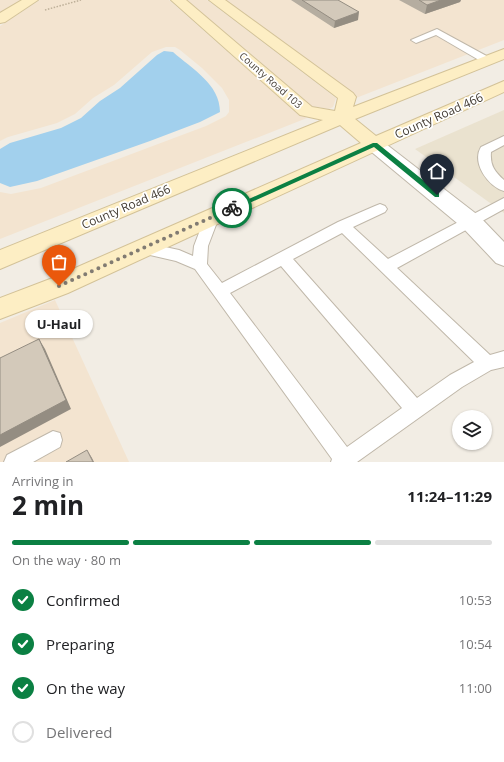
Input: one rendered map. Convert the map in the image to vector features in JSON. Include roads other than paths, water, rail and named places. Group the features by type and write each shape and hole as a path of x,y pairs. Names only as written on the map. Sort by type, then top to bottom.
{"main road":[{"path":"0,19 31,0"},
{"name":"County Road 103","path":"178,0 306,111 342,118"},
{"path":"216,0 347,98 342,118 375,145"},
{"name":"County Road 466","path":"0,260 342,118 504,54"},
{"name":"County Road 466","path":"0,309 375,145 504,86"}],"street":[{"path":"375,145 471,222 504,257"},
{"path":"471,222 504,237"}],"lane":[{"path":"416,40 437,32 488,61"},
{"path":"504,140 485,150 483,160 486,171 504,187"},
{"path":"386,267 504,203"},
{"path":"220,291 380,208"},
{"path":"200,265 200,246 212,217"},
{"path":"142,248 179,256 200,265 342,461 456,381 496,361 386,267 344,226"},
{"path":"283,258 416,410"},
{"path":"14,462 53,440"}],"water":[{"path":"164,51 173,52 204,78 215,93 219,102 220,112 200,122 150,141 37,181 10,187 0,183 0,149 10,143 61,128 81,118 100,101 120,88 157,55"}],"place":[{"name":"U-Haul","path":"59,286"}]}
